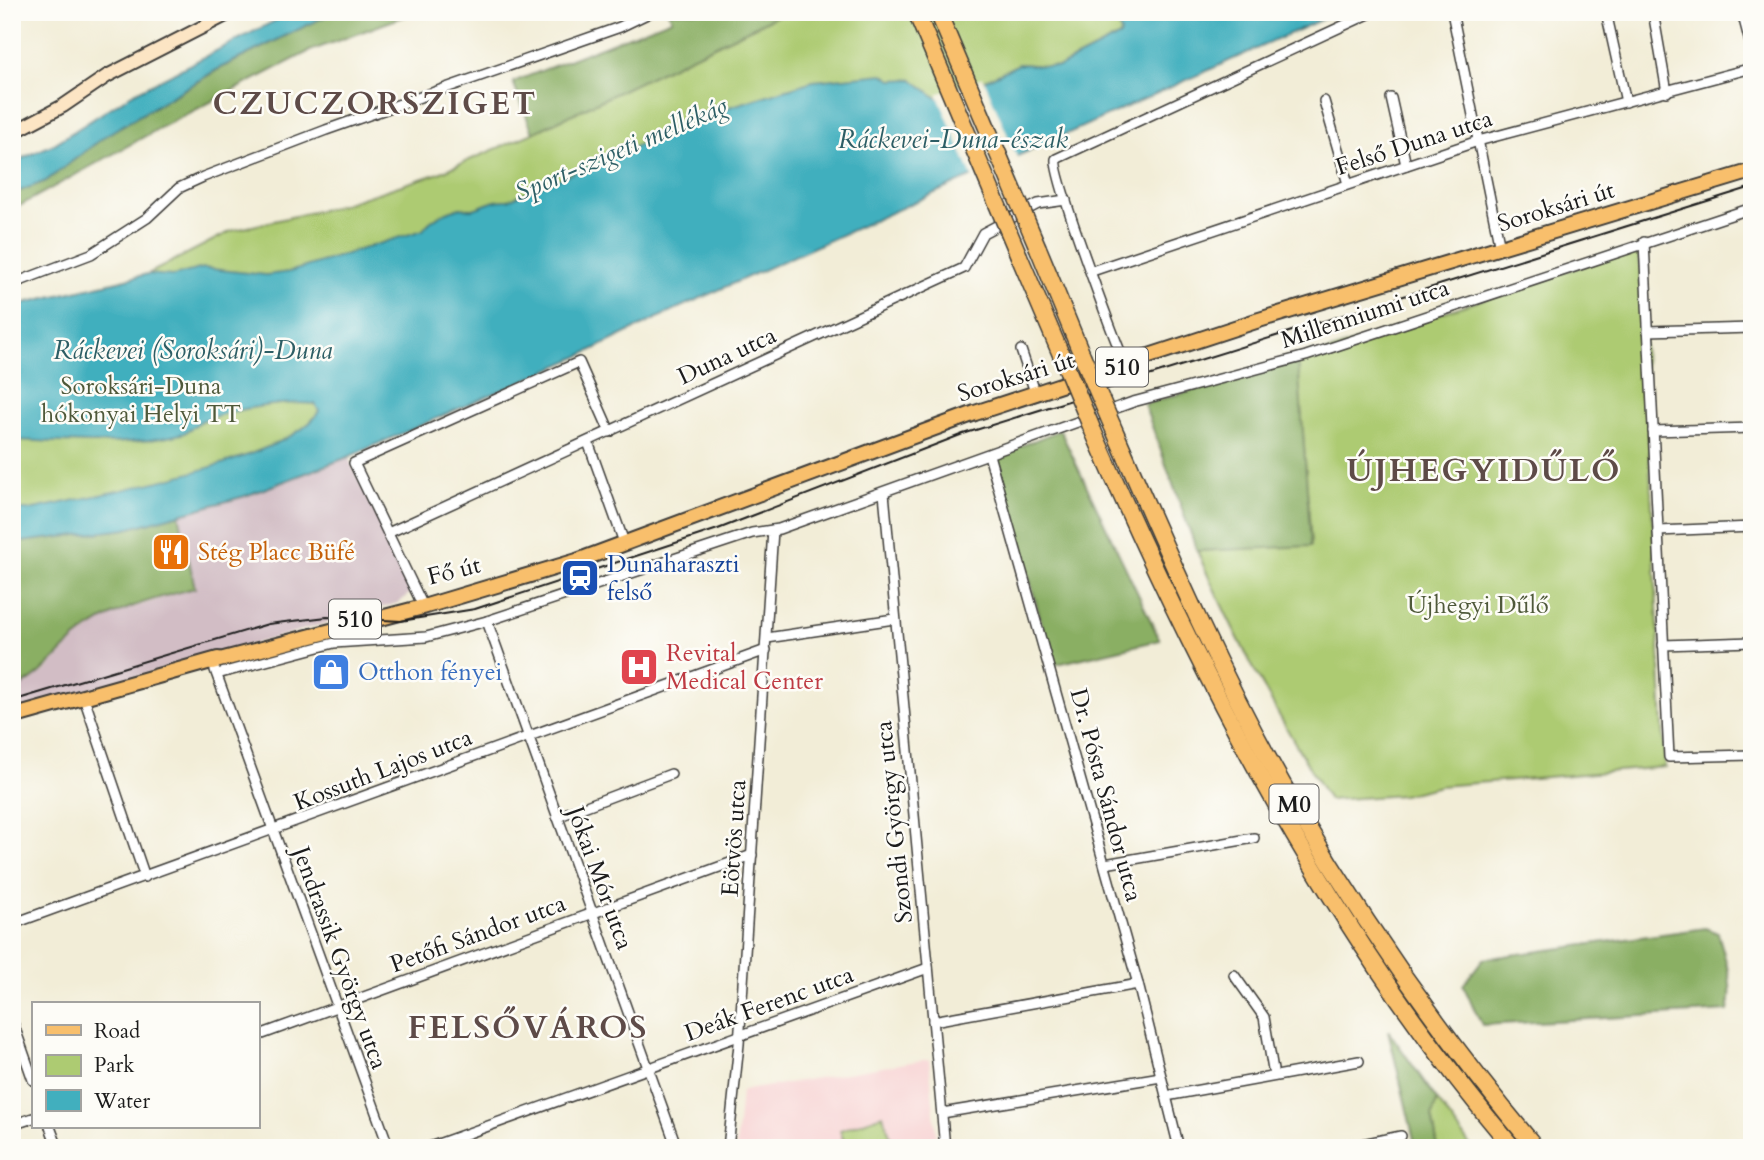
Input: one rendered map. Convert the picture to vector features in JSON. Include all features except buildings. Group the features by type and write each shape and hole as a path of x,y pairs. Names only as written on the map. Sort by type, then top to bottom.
{"highway":[{"name":"M0","path":"916,12 1093,431 1214,692 1289,830 1399,1001 1513,1148"},
{"name":"M0","path":"938,12 1112,425 1202,626 1294,804 1353,901 1421,1001 1536,1148"}],"main road":[{"name":"Soroksári út","path":"500,583 625,545 916,433 1259,320 1752,171"},
{"name":"Fő út","path":"214,668 339,622 500,583"},
{"name":"Fő út","path":"12,717 214,668 500,583"}],"street":[{"path":"12,133 63,106 107,76 232,12"},
{"path":"12,284 91,254 147,218 179,188 203,177 620,27 651,12"},
{"path":"1126,366 1066,200 1055,165 1056,159 1373,12"},
{"path":"1452,12 1500,248"},
{"path":"1606,12 1626,102"},
{"path":"1653,12 1667,92"},
{"path":"1742,12 1752,50"},
{"name":"Felső Duna utca","path":"1092,271 1478,141 1752,68"},
{"path":"1391,99 1406,165"},
{"path":"1324,101 1348,184"},
{"name":"Duna utca","path":"388,533 964,268 983,233 1038,204 1066,200"},
{"name":"Millenniumi utca","path":"884,493 1133,402 1307,356 1752,208"},
{"path":"1644,242 1669,757 1752,755"},
{"path":"1648,331 1752,328"},
{"path":"1021,349 1036,395"},
{"path":"421,602 355,463 579,362 610,432"},
{"path":"1653,431 1752,428"},
{"path":"588,442 625,545"},
{"name":"Dr. Pósta Sándor utca","path":"989,455 1138,984 1179,1148"},
{"name":"Fő út","path":"214,668 334,643 426,637 487,621 752,533 773,530 884,493"},
{"name":"Szondi György utca","path":"884,493 945,1148"},
{"path":"1658,531 1752,527"},
{"name":"Eötvös utca","path":"728,1148 740,1035 773,530"},
{"path":"767,638 894,619"},
{"name":"Jókai Mór utca","path":"487,621 677,1148"},
{"path":"1663,645 1752,642"},
{"name":"Kossuth Lajos utca","path":"12,924 766,650"},
{"name":"Jendrassik György utca","path":"214,668 389,1148"},
{"path":"84,698 145,877"},
{"path":"557,817 671,774"},
{"path":"1105,864 1254,838"},
{"name":"Petőfi Sándor utca","path":"259,1035 752,855"},
{"name":"Deák Ferenc utca","path":"427,1148 928,968"},
{"path":"1234,975 1264,1017 1274,1076"},
{"path":"933,1021 1138,984"},
{"path":"12,1020 32,1077"},
{"path":"1166,1097 1359,1061"},
{"path":"942,1113 1161,1077"},
{"path":"12,1125 32,1118"},
{"path":"50,1128 58,1148"},
{"path":"1343,1148 1401,1136"}],"shaded area":[{"path":"348,457 413,591 398,603 12,712 12,690 45,671 76,639 113,614 195,588 179,514 245,496"},
{"path":"929,1059 936,1136 911,1141 907,1148 736,1148 741,1091"}],"green space":[{"path":"334,12 416,12 310,51 162,127 12,210 12,194 46,181 108,134 221,68"},
{"path":"668,12 785,12 533,133 513,82 672,19"},
{"name":"Soroksári-Duna hókonyai Helyi TT","path":"785,12 1180,12 1122,32 1120,36 1059,67 1019,64 969,88 937,98 928,91 348,457 245,496 126,529 12,543 12,306 148,274 231,231 334,207 439,173 533,133"},
{"name":"Újhegyi Dűlő","path":"1639,247 1665,767 1440,786 1403,795 1329,800 1258,678 1197,551 1311,545 1298,361"},
{"path":"1298,361 1311,546 1197,551 1144,404"},
{"path":"1060,430 1160,640 1053,665 996,456"},
{"path":"179,514 195,588 147,601 102,620 75,639 38,674 12,690 12,543 126,529"},
{"path":"1705,928 1718,933 1724,952 1730,982 1728,1011 1482,1025 1463,985 1483,959"},
{"path":"1388,1030 1437,1100 1432,1116 1438,1148 1416,1148"},
{"path":"1437,1100 1472,1148 1438,1148 1432,1116"},
{"path":"883,1115 892,1141 873,1148 846,1148 840,1130"}],"water":[{"path":"292,12 334,12 220,68 108,134 46,181 12,194 12,163 54,144 132,94"},
{"name":"Soroksári-Duna hókonyai Helyi TT","path":"1112,12 1145,12 1155,22 1180,12 1338,12 674,310 580,356 348,457 245,496 126,529 12,543 12,510 29,510 140,486 232,460 272,445 302,429 319,411 315,404 289,404 229,412 204,420 181,434 140,441 98,443 12,440 12,306 148,274 173,276 203,268 266,275 289,272 423,230 434,219 450,211 460,208 474,209 495,201 508,200 729,107 813,81 883,74 892,80 912,79 937,98 969,88 1019,64 1059,67 1120,36 1121,32"}],"pier":[{"path":"983,77 1019,162 974,181 937,94"}],"tram line":[{"path":"12,701 268,624 327,617 401,621 475,609 718,529 963,434 1752,187"}],"place":[{"name":"Stég Placc Büfé","path":"171,552"},
{"name":"Dunaharaszti felső","path":"580,578"},
{"name":"Revital Medical Center","path":"639,667"},
{"name":"Otthon fényei","path":"331,672"}],"district":[{"name":"CZUCZORSZIGET","path":"375,104"},
{"name":"ÚJHEGYIDŰLŐ","path":"1484,471"},
{"name":"FELSŐVÁROS","path":"528,1028"}],"water label":[{"name":"Ráckevei-Duna-észak","path":"953,139"},
{"name":"Sport-szigeti mellékág","path":"621,149"},
{"name":"Ráckevei (Soroksári)-Duna","path":"193,350"}]}
